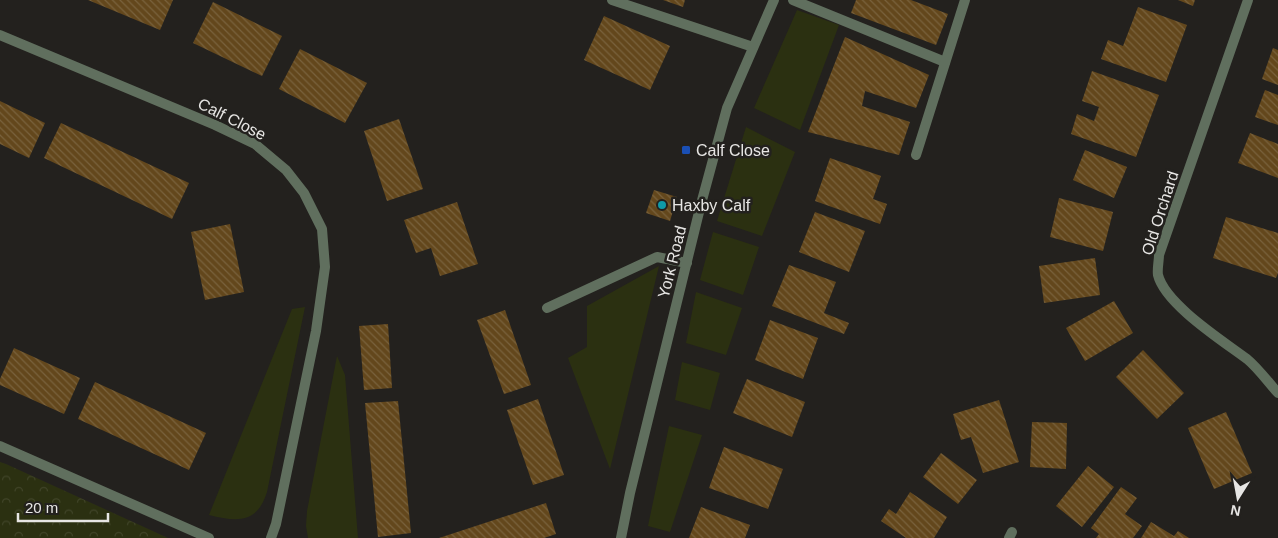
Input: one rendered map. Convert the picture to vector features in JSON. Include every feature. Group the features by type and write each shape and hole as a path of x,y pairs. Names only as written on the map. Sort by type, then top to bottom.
{"street":[{"path":"612,0 753,47"},
{"name":"York Road","path":"621,538 630,493 701,204 727,108 774,0"},
{"path":"793,0 945,62"},
{"path":"916,155 965,0"},
{"name":"Old Orchard","path":"1248,0 1159,255 1158,274 1165,290 1194,319 1274,382 1278,393"},
{"name":"Calf Close","path":"0,35 215,125 255,144 286,170 304,193 322,229 325,267 316,331 276,524 271,538"},
{"path":"547,308 657,258 687,263"},
{"path":"0,446 209,538"}],"green space":[{"path":"797,10 839,25 800,130 754,108"},
{"path":"746,127 795,152 762,236 717,221"},
{"path":"713,232 759,247 743,295 700,280"},
{"path":"659,266 610,469 568,358 587,347 587,306"},
{"path":"696,292 742,308 726,355 686,343"},
{"path":"305,307 267,492 263,502 258,510 245,518 228,519 209,515 292,309"},
{"path":"337,356 345,375 358,538 308,538 306,526 307,511"},
{"path":"682,362 720,373 710,410 675,400"},
{"path":"669,426 702,435 670,532 648,526"},
{"path":"0,462 6,464 168,538 0,538"}],"building":[{"path":"88,0 173,0 160,30"},
{"path":"663,0 685,0 683,7"},
{"path":"856,0 911,0 948,14 936,45 851,13"},
{"path":"1178,0 1195,0 1193,6"},
{"path":"213,2 282,36 262,76 193,43"},
{"path":"1138,7 1187,25 1166,82 1101,59 1108,40 1123,46"},
{"path":"604,16 670,46 650,90 584,60"},
{"path":"845,37 929,75 916,108 865,91 862,106 910,122 899,155 808,132"},
{"path":"1273,48 1278,50 1278,85 1262,79"},
{"path":"300,49 367,83 345,123 279,89"},
{"path":"1092,71 1159,95 1136,157 1071,134 1077,114 1094,121 1099,107 1082,101"},
{"path":"1265,90 1278,95 1278,125 1255,117"},
{"path":"0,101 45,123 29,158 0,144"},
{"path":"399,119 423,189 387,201 364,131"},
{"path":"61,123 189,183 172,219 44,158"},
{"path":"1250,133 1278,144 1278,178 1238,163"},
{"path":"1085,150 1127,167 1114,198 1073,180"},
{"path":"830,158 881,176 873,199 887,204 880,224 815,201"},
{"name":"Haxby Calf","path":"654,190 677,197 670,221 646,213"},
{"path":"1059,198 1113,212 1103,251 1050,237"},
{"path":"457,202 478,264 440,276 431,248 416,253 404,220"},
{"path":"815,212 865,231 849,272 799,252"},
{"path":"1226,217 1278,233 1278,273 1276,278 1213,258"},
{"path":"230,224 244,292 205,300 191,232"},
{"path":"1095,258 1100,295 1044,303 1039,266"},
{"path":"789,265 836,282 824,313 849,323 844,334 772,306"},
{"path":"1114,301 1133,333 1085,361 1066,328"},
{"path":"505,310 531,385 504,394 477,320"},
{"path":"770,320 818,338 803,379 755,360"},
{"path":"388,324 392,388 364,390 359,326"},
{"path":"14,348 80,378 64,414 0,385 0,379"},
{"path":"1143,350 1184,393 1157,419 1116,377"},
{"path":"747,379 805,402 792,437 733,413"},
{"path":"95,382 206,433 189,470 78,419"},
{"path":"538,399 564,475 533,485 507,410"},
{"path":"999,400 1019,462 983,473 971,437 961,440 953,414"},
{"path":"398,401 411,533 378,537 365,403"},
{"path":"1226,412 1252,473 1214,489 1188,428"},
{"path":"1032,422 1067,423 1066,469 1030,467"},
{"path":"724,447 783,469 768,509 709,488"},
{"path":"941,453 977,480 958,504 923,477"},
{"path":"1088,466 1114,487 1082,527 1056,506"},
{"path":"1121,487 1137,498 1125,514 1142,526 1133,538 1096,538 1099,534 1091,528"},
{"path":"910,492 947,517 934,538 906,538 881,521 889,509 896,514"},
{"path":"546,503 556,534 544,538 439,538"},
{"path":"701,507 750,525 745,538 689,538"},
{"path":"1151,522 1174,536 1178,531 1189,538 1141,538"}],"place":[{"name":"Calf Close","path":"686,150"},
{"name":"Haxby Calf","path":"662,205"}]}
